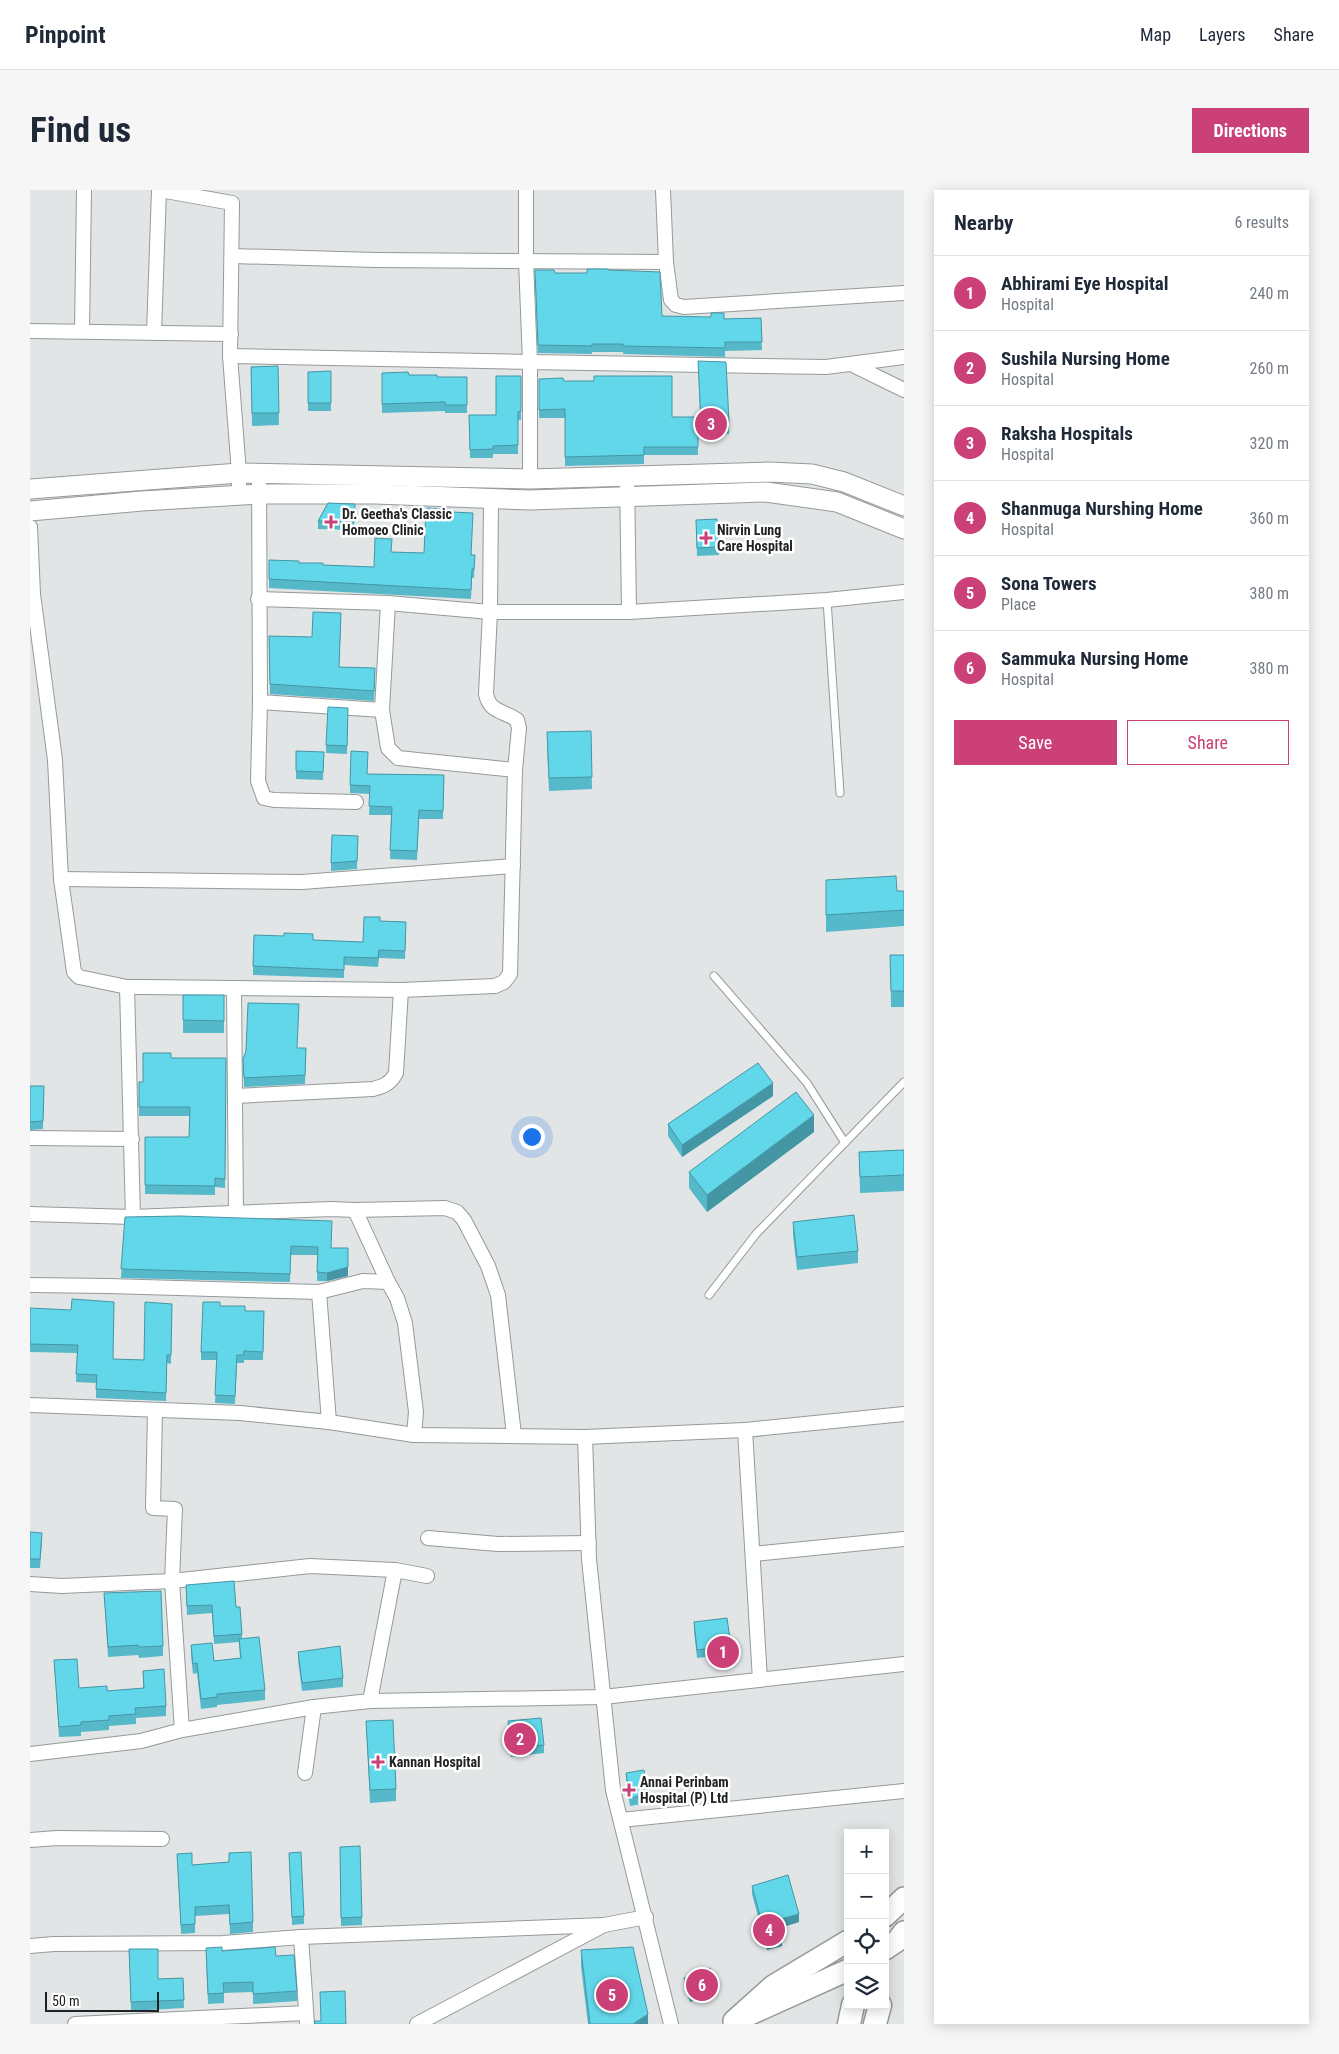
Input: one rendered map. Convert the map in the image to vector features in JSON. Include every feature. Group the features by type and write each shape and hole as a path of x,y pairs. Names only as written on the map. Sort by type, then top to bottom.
{"highway":[{"path":"849,2024 852,2009"},
{"path":"876,2024 879,2009"}],"main road":[{"path":"30,489 239,473 530,478 768,472 812,474 844,482 904,506"},
{"path":"30,511 142,501 260,494 376,494 491,500 766,492 806,496 837,502 904,529"},
{"path":"889,1912 904,1898"},
{"path":"731,2022 773,1986 844,1943"},
{"path":"731,2022 844,1972"}],"street":[{"path":"82,331 84,190"},
{"path":"154,333 160,190 232,197 230,356 239,496"},
{"path":"526,190 526,261 530,362 530,478"},
{"path":"663,190 666,262 671,300 676,305 904,294"},
{"path":"232,256 666,262"},
{"path":"30,331 231,334"},
{"path":"230,356 826,367 904,357"},
{"path":"850,364 904,390"},
{"path":"259,473 258,600 260,702 258,781 264,798 274,800 356,802"},
{"path":"627,476 629,612"},
{"path":"30,527 33,594 55,760 61,879 74,972 79,976 127,987 401,990 494,986 504,982 510,974 515,770 519,728 517,720 493,708 487,702 486,694 490,612 491,500"},
{"path":"258,600 388,603 490,612 629,612 826,600 904,592"},
{"path":"388,603 382,710 388,748 398,758 515,770"},
{"path":"260,702 382,710"},
{"path":"61,879 302,882 513,866"},
{"path":"127,987 133,1216"},
{"path":"234,988 236,1214"},
{"path":"235,1096 373,1089 385,1086 392,1081 396,1074 401,990"},
{"path":"30,1138 132,1139"},
{"path":"30,1214 133,1216 236,1214 332,1209 445,1208 456,1212 464,1220 488,1266 498,1295 514,1435"},
{"path":"355,1210 397,1298 405,1324 416,1412 414,1435"},
{"path":"30,1285 319,1292 363,1281 388,1282"},
{"path":"319,1292 329,1422"},
{"path":"30,1405 240,1413 329,1422 414,1435 585,1437 745,1430 904,1414"},
{"path":"155,1411 152,1508 175,1509 172,1581 182,1730"},
{"path":"745,1430 760,1680"},
{"path":"585,1437 589,1543 603,1697 614,1790 671,2024"},
{"path":"428,1538 498,1544 589,1543"},
{"path":"753,1554 904,1539"},
{"path":"30,1584 62,1586 172,1581 310,1566 395,1570 427,1576"},
{"path":"370,1701 395,1570"},
{"path":"30,1754 141,1741 182,1730 314,1707 370,1701 603,1697 904,1664"},
{"path":"305,1773 314,1707"},
{"path":"621,1820 904,1791"},
{"path":"30,1840 56,1838 162,1840"},
{"path":"30,1946 54,1944 223,1943 604,1925 646,1917"},
{"path":"417,2024 604,1925"},
{"path":"75,2024 306,2019 302,1938"}],"lane":[{"path":"826,600 840,793"},
{"path":"714,976 807,1083 845,1143"},
{"path":"708,1295 756,1234 904,1082"}],"building":[{"path":"587,269 660,272 662,316 711,317 711,313 724,313 724,319 761,318 762,342 725,342 725,348 623,346 623,344 592,344 592,346 538,345 535,270 554,270 555,273 587,273"},
{"path":"698,361 726,362 729,422 701,423"},
{"path":"278,366 279,413 252,413 251,367"},
{"path":"331,371 331,403 308,403 308,372"},
{"path":"408,372 409,375 467,377 467,405 445,405 445,402 382,404 382,373"},
{"path":"496,376 521,376 521,411 518,412 518,445 493,446 493,449 470,450 469,415 496,415"},
{"path":"594,376 672,376 672,417 698,417 698,447 644,447 644,455 565,457 565,409 539,410 539,379 563,378 564,381 594,381"},
{"path":"328,503 355,504 354,522 318,521"},
{"path":"426,508 451,509 451,512 473,513 471,555 475,555 471,590 269,579 269,560 374,567 375,538 392,539 391,552 424,553"},
{"path":"717,519 719,547 697,548 696,520"},
{"path":"313,612 341,613 339,667 375,668 374,691 270,684 269,636 312,637"},
{"path":"328,707 348,708 347,746 326,745"},
{"path":"591,731 592,777 549,778 547,732"},
{"path":"296,751 324,752 323,772 296,771"},
{"path":"351,751 368,752 367,774 444,775 443,811 419,810 417,851 390,850 392,807 369,806 370,786 350,785"},
{"path":"332,835 358,836 357,861 331,863"},
{"path":"896,876 897,891 904,891 904,910 826,915 826,880"},
{"path":"364,917 380,917 380,921 406,922 405,951 379,950 378,958 344,957 344,970 253,966 254,935 284,936 284,933 313,934 313,940 363,942"},
{"path":"890,955 904,955 904,991 891,991"},
{"path":"183,995 224,995 224,1021 183,1020"},
{"path":"248,1003 299,1004 297,1048 306,1048 305,1075 244,1078 243,1059 246,1051"},
{"path":"143,1053 171,1053 171,1058 226,1058 225,1179 215,1178 215,1186 145,1185 145,1137 189,1137 190,1107 139,1107 139,1082 143,1082"},
{"path":"758,1063 773,1083 682,1145 668,1124"},
{"path":"30,1086 44,1086 43,1121 30,1122"},
{"path":"796,1092 814,1115 707,1195 689,1172"},
{"path":"904,1150 904,1175 860,1177 859,1152"},
{"path":"854,1215 858,1251 797,1257 793,1222"},
{"path":"180,1216 332,1221 331,1248 348,1248 348,1267 327,1273 317,1272 318,1247 291,1246 290,1274 121,1269 125,1217"},
{"path":"72,1299 114,1302 113,1359 144,1360 145,1302 172,1304 171,1355 167,1355 166,1393 96,1389 97,1375 76,1374 78,1345 30,1344 30,1308 71,1310"},
{"path":"203,1302 220,1302 220,1306 245,1306 245,1311 264,1311 263,1352 244,1351 244,1355 237,1355 235,1396 215,1395 217,1352 201,1352"},
{"path":"30,1532 42,1533 40,1559 30,1559"},
{"path":"234,1581 236,1607 240,1607 242,1634 214,1636 212,1605 187,1606 186,1585"},
{"path":"161,1591 163,1646 108,1647 104,1593"},
{"path":"727,1618 731,1646 697,1650 694,1622"},
{"path":"259,1637 265,1690 217,1694 217,1697 201,1699 197,1663 193,1664 191,1645 212,1643 214,1661 241,1658 239,1639"},
{"path":"340,1646 343,1678 302,1683 298,1652"},
{"path":"77,1659 79,1688 107,1686 107,1691 144,1688 143,1671 164,1669 166,1706 135,1708 136,1714 109,1716 109,1720 81,1722 81,1725 59,1727 54,1660"},
{"path":"541,1718 544,1745 511,1748 508,1721"},
{"path":"393,1720 396,1789 370,1790 366,1721"},
{"path":"644,1770 648,1795 630,1798 626,1773"},
{"path":"360,1846 362,1917 341,1918 340,1847"},
{"path":"251,1852 253,1922 230,1924 229,1905 195,1907 195,1924 181,1925 177,1854 192,1853 192,1865 229,1862 229,1853"},
{"path":"301,1852 304,1916 292,1917 289,1853"},
{"path":"788,1875 799,1914 777,1920 782,1938 767,1942 752,1886"},
{"path":"222,1947 222,1951 275,1947 276,1956 294,1955 297,1991 253,1994 253,1982 223,1983 224,1993 208,1994 206,1948"},
{"path":"633,1947 648,2014 633,2024 590,2024 581,1950"},
{"path":"129,1949 158,1949 158,1979 183,1978 184,2000 131,2002"},
{"path":"710,1968 716,1983 690,1993 684,1978"},
{"path":"345,1991 346,2024 315,2024 314,2021 321,2021 320,1992"}],"place":[{"name":"Raksha Hospitals","path":"711,424"},
{"name":"Dr. Geetha's Classic Homoeo Clinic","path":"331,522"},
{"name":"Nirvin Lung Care Hospital","path":"706,538"},
{"name":"Abhirami Eye Hospital","path":"723,1652"},
{"name":"Sushila Nursing Home","path":"520,1739"},
{"name":"Kannan Hospital","path":"378,1762"},
{"name":"Annai Perinbam Hospital (P) Ltd","path":"629,1790"},
{"name":"Shanmuga Nurshing Home","path":"769,1930"},
{"name":"Sammuka Nursing Home","path":"702,1985"},
{"name":"Sona Towers","path":"612,1995"}]}
